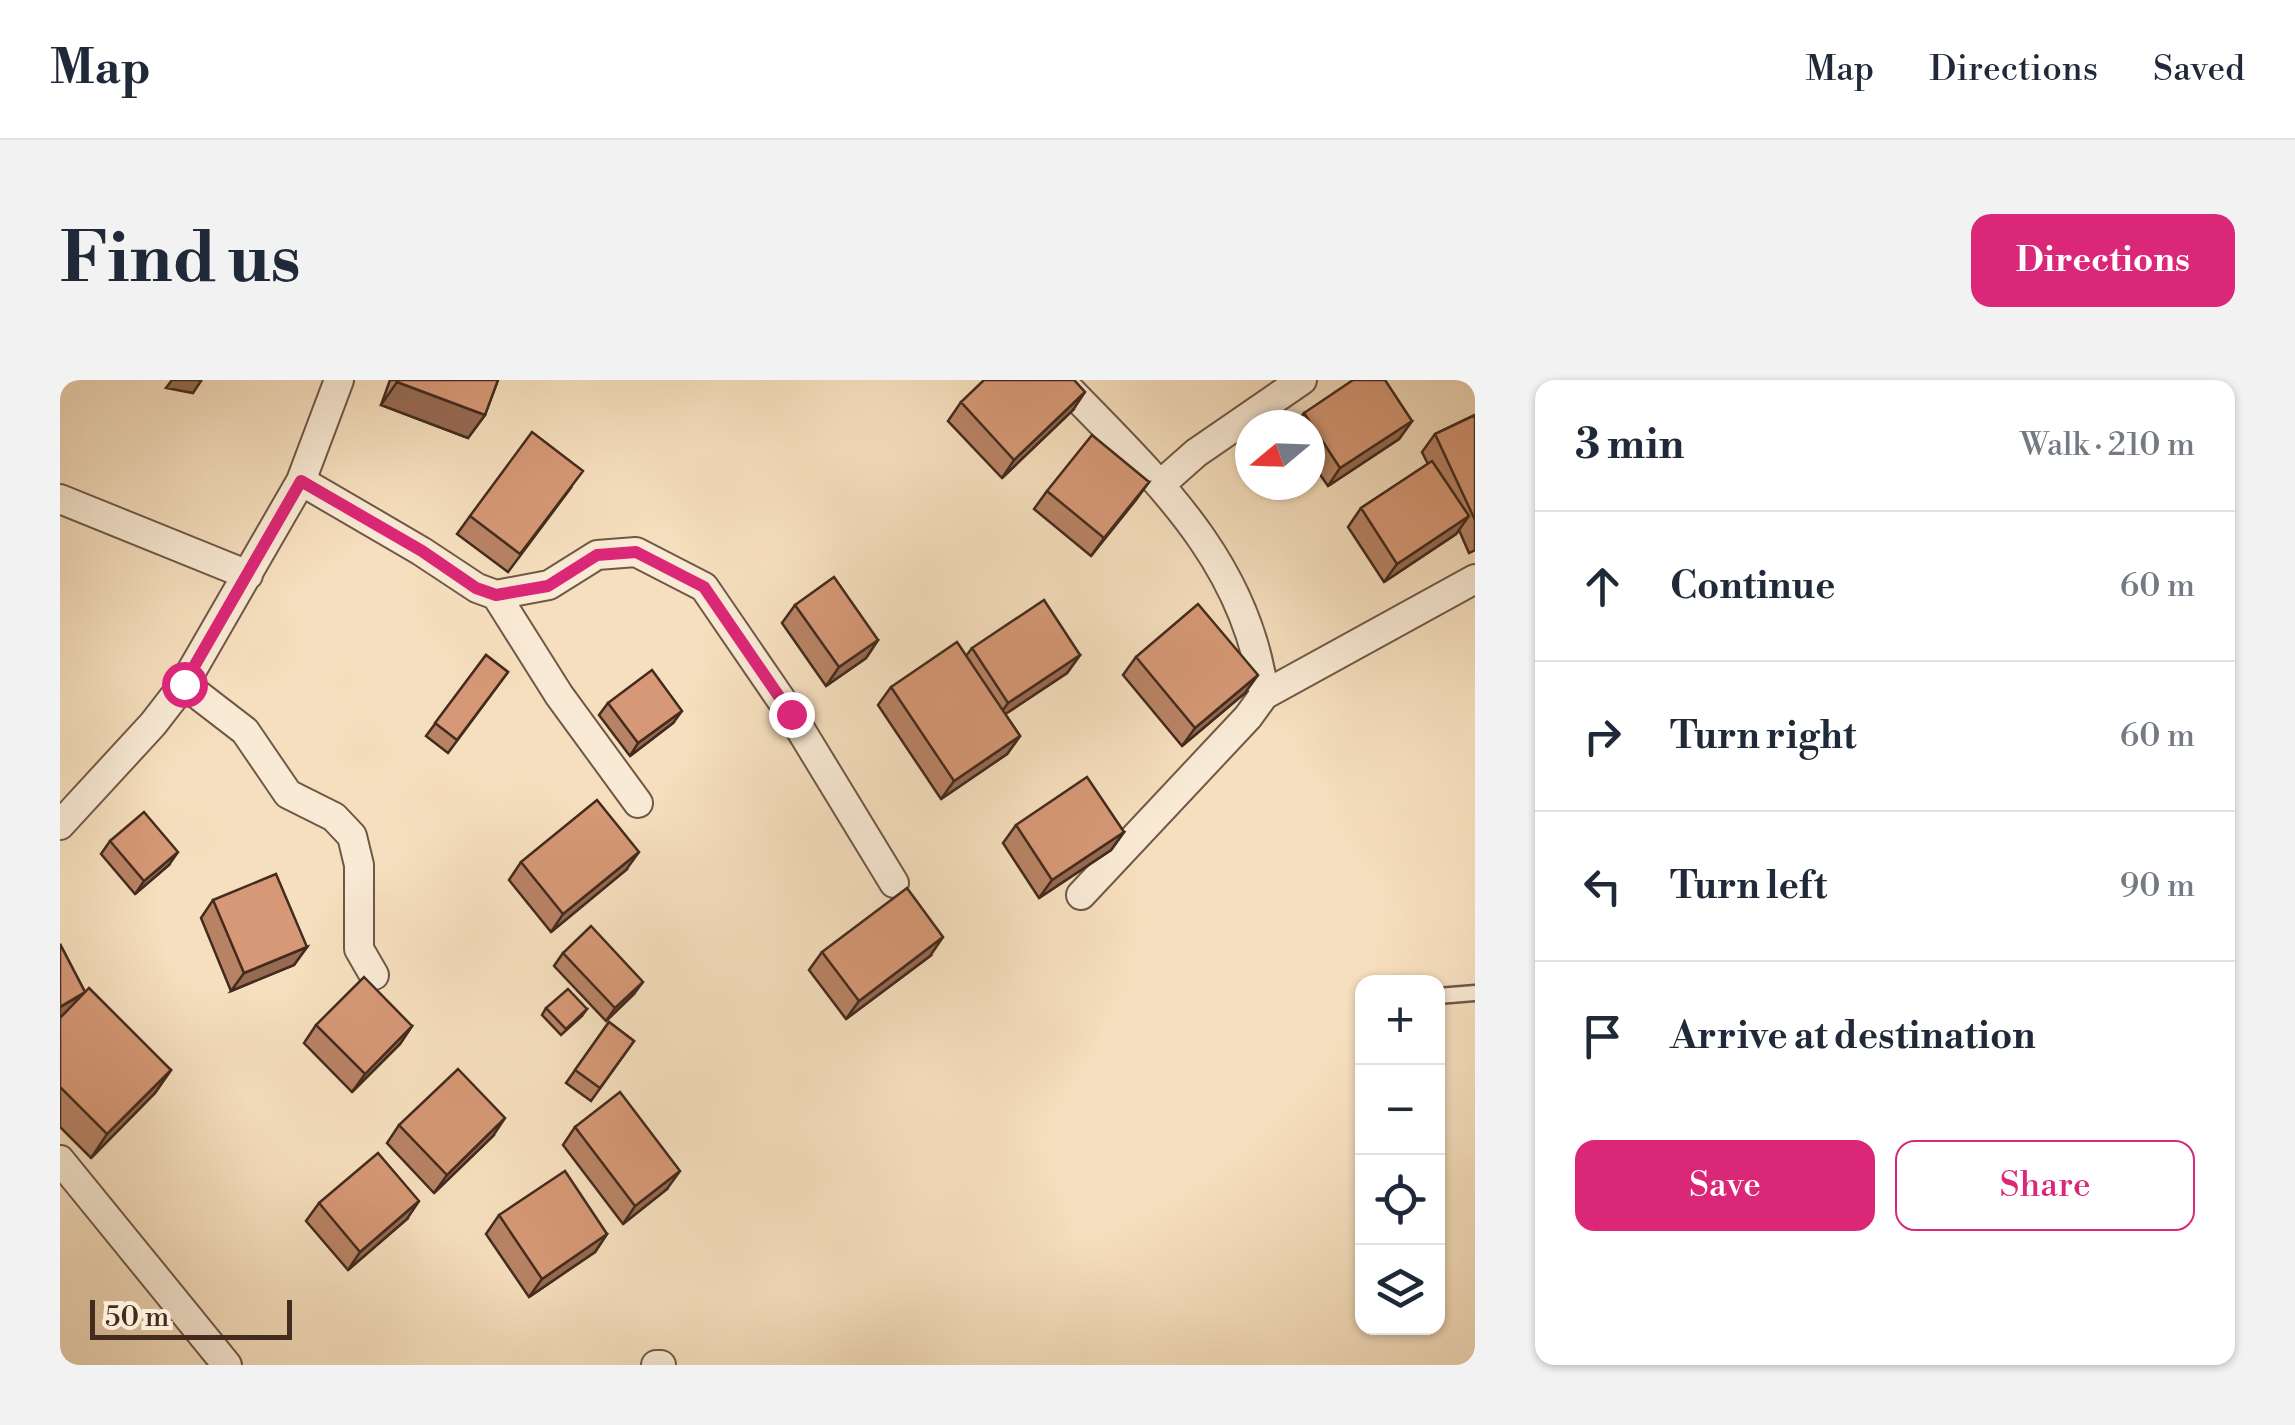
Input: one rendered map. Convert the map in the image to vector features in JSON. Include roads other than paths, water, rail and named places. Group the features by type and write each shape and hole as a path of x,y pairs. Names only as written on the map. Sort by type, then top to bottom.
{"street":[{"path":"60,825 154,724 184,684 301,481 339,380"},
{"path":"1060,380 1160,484 1202,535 1224,571 1260,664 1264,695"},
{"path":"1160,484 1196,453 1302,380"},
{"path":"301,481 422,551 476,588 496,595 548,586 597,555 636,552 704,587 791,714 894,882"},
{"path":"60,500 248,575"},
{"path":"1080,895 1248,717 1264,695 1475,579"},
{"path":"496,595 559,695 638,803"},
{"path":"184,684 245,731 288,794 334,817 352,836 359,865 358,950 374,975"},
{"path":"60,1160 226,1365"}],"lane":[{"path":"1445,995 1475,993"}]}
